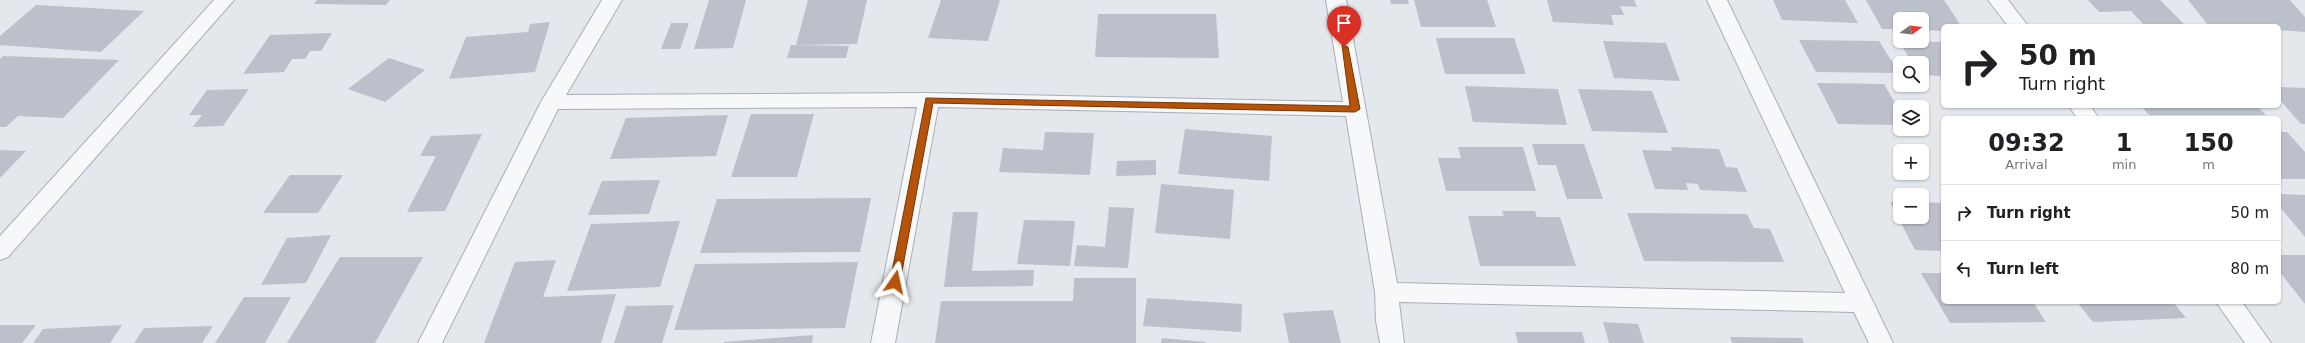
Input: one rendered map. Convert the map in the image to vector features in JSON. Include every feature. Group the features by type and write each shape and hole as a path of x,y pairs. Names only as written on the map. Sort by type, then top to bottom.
{"street":[{"path":"0,251 224,0"},
{"path":"430,343 551,102 612,0"},
{"path":"1336,0 1387,292 1388,322 1392,343"},
{"path":"1717,0 1881,343"},
{"path":"1998,0 2016,24"},
{"path":"551,102 929,100 1355,109"},
{"path":"883,343 929,100"},
{"path":"1387,292 1862,303"},
{"path":"2230,304 2259,343"}],"building":[{"path":"317,0 390,0 386,5 314,4"},
{"path":"709,0 746,0 733,48 694,49"},
{"path":"808,0 867,0 857,44 796,45"},
{"path":"941,0 1000,0 988,41 928,38"},
{"path":"1390,0 1408,0 1409,4 1391,4"},
{"path":"1414,0 1487,0 1496,27 1421,27"},
{"path":"1547,0 1634,0 1637,7 1620,6 1624,15 1611,15 1614,25 1553,22"},
{"path":"1773,0 1845,0 1858,23 1782,20"},
{"path":"1866,0 1944,0 1960,24 1941,24 1941,31 1929,30 1929,12 1893,12 1893,29 1882,29"},
{"path":"2088,0 2160,0 2184,24 2143,24 2131,11 2099,12"},
{"path":"2188,0 2290,0 2305,17 2305,32 2281,30 2281,24 2207,24"},
{"path":"36,5 144,11 101,52 0,45 0,36"},
{"path":"1098,14 1216,14 1219,58 1095,57"},
{"path":"550,22 535,72 449,79 466,37 528,32 530,24"},
{"path":"671,23 689,23 680,49 661,49"},
{"path":"332,33 321,51 310,51 305,59 292,59 284,72 243,74 270,35"},
{"path":"1436,38 1514,38 1526,74 1445,74"},
{"path":"1799,40 1879,41 1893,63 1893,73 1816,72"},
{"path":"1603,41 1666,43 1680,81 1614,78"},
{"path":"1929,42 1941,42 1941,76 1929,75 1929,56 1908,56 1903,48 1929,48"},
{"path":"791,45 849,46 846,58 787,58"},
{"path":"3,56 119,60 63,118 18,116 6,127 0,127 0,59"},
{"path":"389,58 425,70 385,102 348,89"},
{"path":"1817,83 1884,84 1893,100 1893,125 1838,124"},
{"path":"1465,86 1558,89 1567,125 1473,122"},
{"path":"2281,87 2305,88 2305,124 2301,124 2281,101"},
{"path":"249,89 223,126 193,127 202,115 189,115 207,90"},
{"path":"1578,89 1652,91 1668,133 1592,131"},
{"path":"2143,108 2259,108 2266,115 2149,115"},
{"path":"751,114 814,114 797,177 731,177"},
{"path":"728,115 716,156 610,159 626,118"},
{"path":"1185,129 1272,136 1269,181 1178,174"},
{"path":"1045,132 1094,133 1090,175 999,172 1003,148 1043,150"},
{"path":"2281,132 2287,132 2305,152 2305,179 2281,179"},
{"path":"482,134 445,211 407,212 436,156 420,156 431,136"},
{"path":"1532,144 1584,144 1603,199 1567,199 1556,165 1538,165"},
{"path":"1458,147 1523,147 1536,191 1446,191 1438,158 1461,158"},
{"path":"1671,147 1719,149 1726,167 1737,168 1747,192 1700,190 1698,184 1686,183 1688,190 1655,189 1642,150 1672,151"},
{"path":"0,150 26,151 0,178"},
{"path":"1156,160 1156,175 1116,176 1117,161"},
{"path":"290,175 343,175 318,213 263,213"},
{"path":"660,180 649,214 588,215 602,181"},
{"path":"1161,184 1234,190 1230,239 1155,233"},
{"path":"2281,194 2305,195 2305,237 2281,208"},
{"path":"871,198 860,252 700,253 717,199"},
{"path":"1929,202 1941,203 1941,251 1915,250 1901,224 1929,224"},
{"path":"1109,207 1134,208 1128,268 1074,266 1077,245 1105,247"},
{"path":"1502,211 1535,211 1537,217 1560,217 1576,266 1480,266 1468,216 1504,216"},
{"path":"953,212 978,212 972,271 1034,270 1033,286 944,287"},
{"path":"1627,213 1747,214 1754,228 1770,229 1784,262 1644,261"},
{"path":"1024,220 1075,221 1070,266 1017,264"},
{"path":"680,221 660,287 567,291 591,224"},
{"path":"331,235 306,283 261,285 287,238"},
{"path":"2281,255 2305,255 2305,304 2281,274"},
{"path":"340,257 423,257 375,343 287,343"},
{"path":"556,260 543,297 616,294 601,343 484,343 515,262"},
{"path":"858,262 845,328 674,330 695,264"},
{"path":"1921,273 1941,273 1941,304 2034,304 2046,322 1950,323"},
{"path":"1074,278 1136,278 1136,343 935,343 941,301 1073,301"},
{"path":"244,297 291,297 265,343 215,343"},
{"path":"1147,298 1242,304 1241,332 1143,326"},
{"path":"2079,304 2175,304 2186,318 2093,322"},
{"path":"674,305 662,343 614,343 626,306"},
{"path":"1333,310 1341,343 1289,343 1283,313"},
{"path":"1603,322 1638,324 1644,343 1609,343"},
{"path":"0,325 36,325 22,343 0,343"},
{"path":"122,325 110,343 33,343 43,329"},
{"path":"213,326 202,343 134,343 144,328"},
{"path":"1515,332 1582,332 1585,343 1518,343"},
{"path":"813,335 812,343 724,343 724,342"},
{"path":"1730,337 1802,338 1804,343 1732,343"},
{"path":"1162,338 1206,342 1206,343 1161,343"}],"route":[{"path":"895,282 929,100 1355,109 1344,47"}]}
